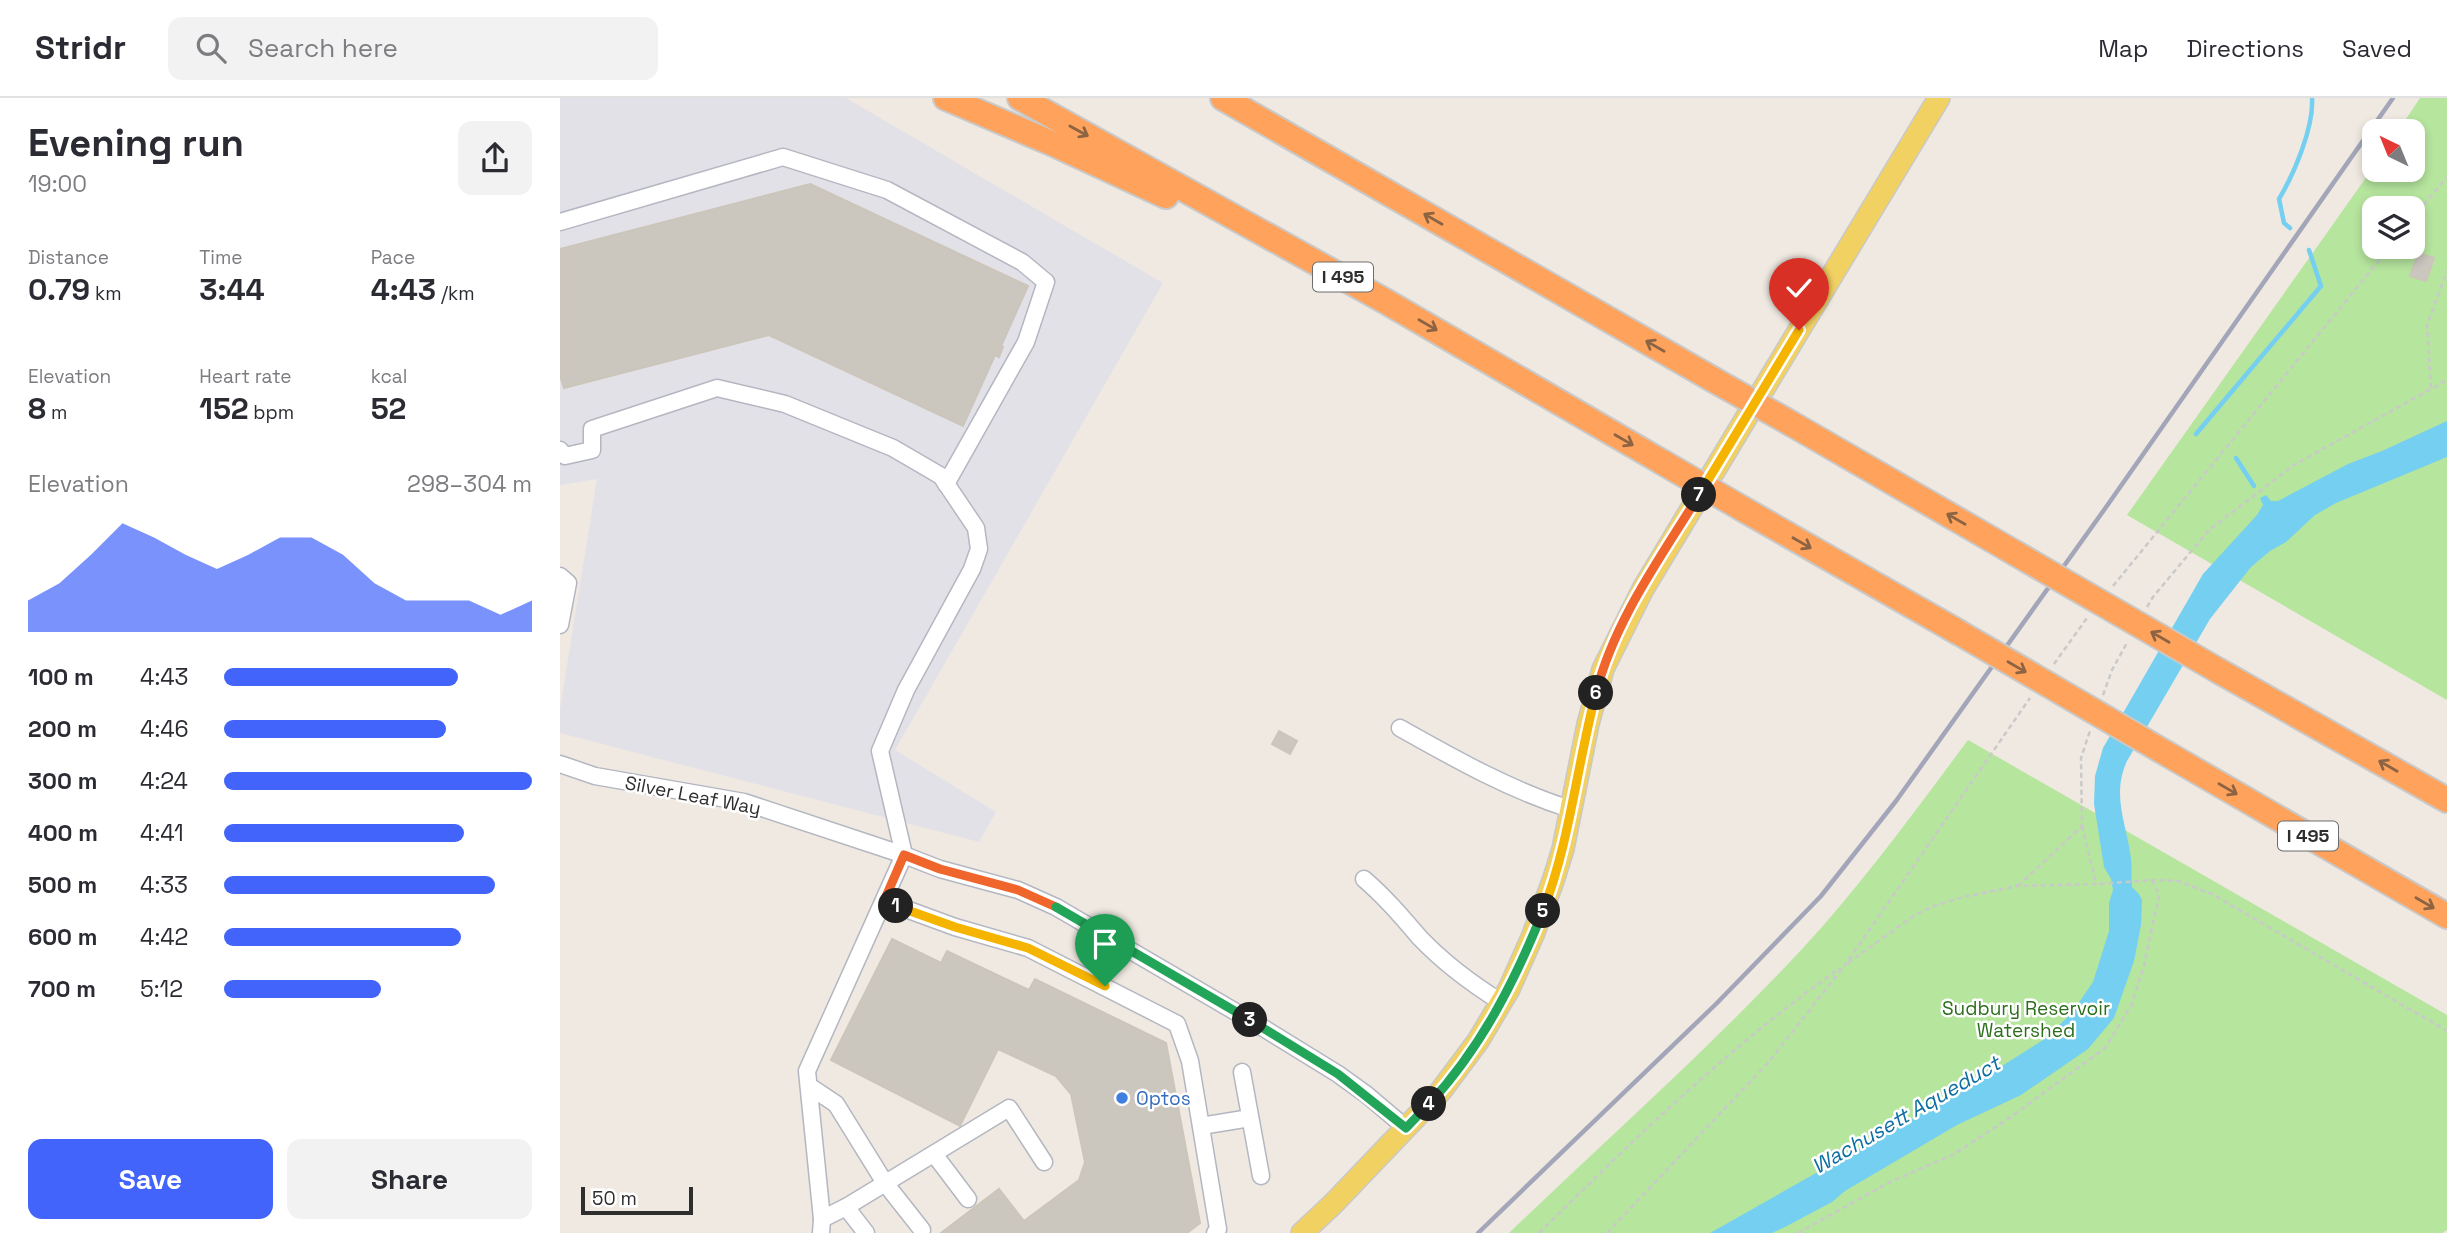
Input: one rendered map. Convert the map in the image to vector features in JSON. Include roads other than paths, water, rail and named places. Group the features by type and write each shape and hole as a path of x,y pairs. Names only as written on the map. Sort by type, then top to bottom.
{"highway":[{"path":"946,98 1093,161 1385,301"},
{"name":"I 495","path":"1020,98 1385,301 2447,916"},
{"path":"1223,98 2447,800"},
{"path":"1235,98 1306,146"}],"main road":[{"path":"1302,1233 1406,1128 1460,1067 1501,1002 1548,897 1563,849 1597,687 1631,609 1939,98"}],"lane":[{"path":"560,222 783,157 887,190 1022,262 1045,282 1026,342 946,484"},
{"path":"560,450 565,456 592,450 592,429 717,388 785,404 893,447 941,476 976,528 979,549 972,569 906,690 880,751 904,855 807,1071 821,1226"},
{"path":"560,576 568,583 560,625"},
{"path":"1400,728 1496,780 1570,809"},
{"name":"Silver Leaf Way","path":"560,764 596,776 744,802 940,869 1018,890 1056,907 1265,1029 1338,1074 1406,1128"},
{"path":"1364,879 1459,973 1501,1002"},
{"path":"884,901 955,927 1028,948 1177,1024 1190,1061 1218,1229 1215,1233"},
{"path":"1242,1072 1261,1175"},
{"path":"809,1086 836,1104 885,1183 922,1230"},
{"path":"821,1226 846,1207 1009,1108 1044,1162"},
{"path":"1201,1126 1250,1118"},
{"path":"934,1154 968,1199"},
{"path":"846,1207 866,1233"}],"water":[{"path":"2447,421 2447,457 2336,503 2315,515 2286,542 2251,567 2210,619 2127,761 2122,774 2120,798 2131,859 2132,887 2142,900 2141,925 2134,961 2114,1018 2088,1049 2021,1095 1957,1125 1845,1191 1832,1202 1785,1227 1772,1233 1710,1233 1972,1085 2043,1040 2071,1014 2093,982 2109,931 2109,903 2113,890 2111,879 2104,867 2094,804 2095,776 2103,748 2203,574 2257,515 2263,505 2260,498 2266,495 2271,501 2278,501 2348,464"}],"waterway":[{"path":"2290,228 2284,223 2279,199 2302,150 2310,122 2312,98"},
{"path":"2196,434 2321,286 2309,250"},
{"path":"2236,458 2254,486"}],"railway":[{"path":"1478,1233 1716,1004 1821,896 1896,801 2393,98"}],"place":[{"name":"Optos","path":"1122,1098"}],"park label":[{"name":"Sudbury Reservoir Watershed","path":"2026,1019"}],"water label":[{"name":"Wachusett Aqueduct","path":"1906,1115"}]}
